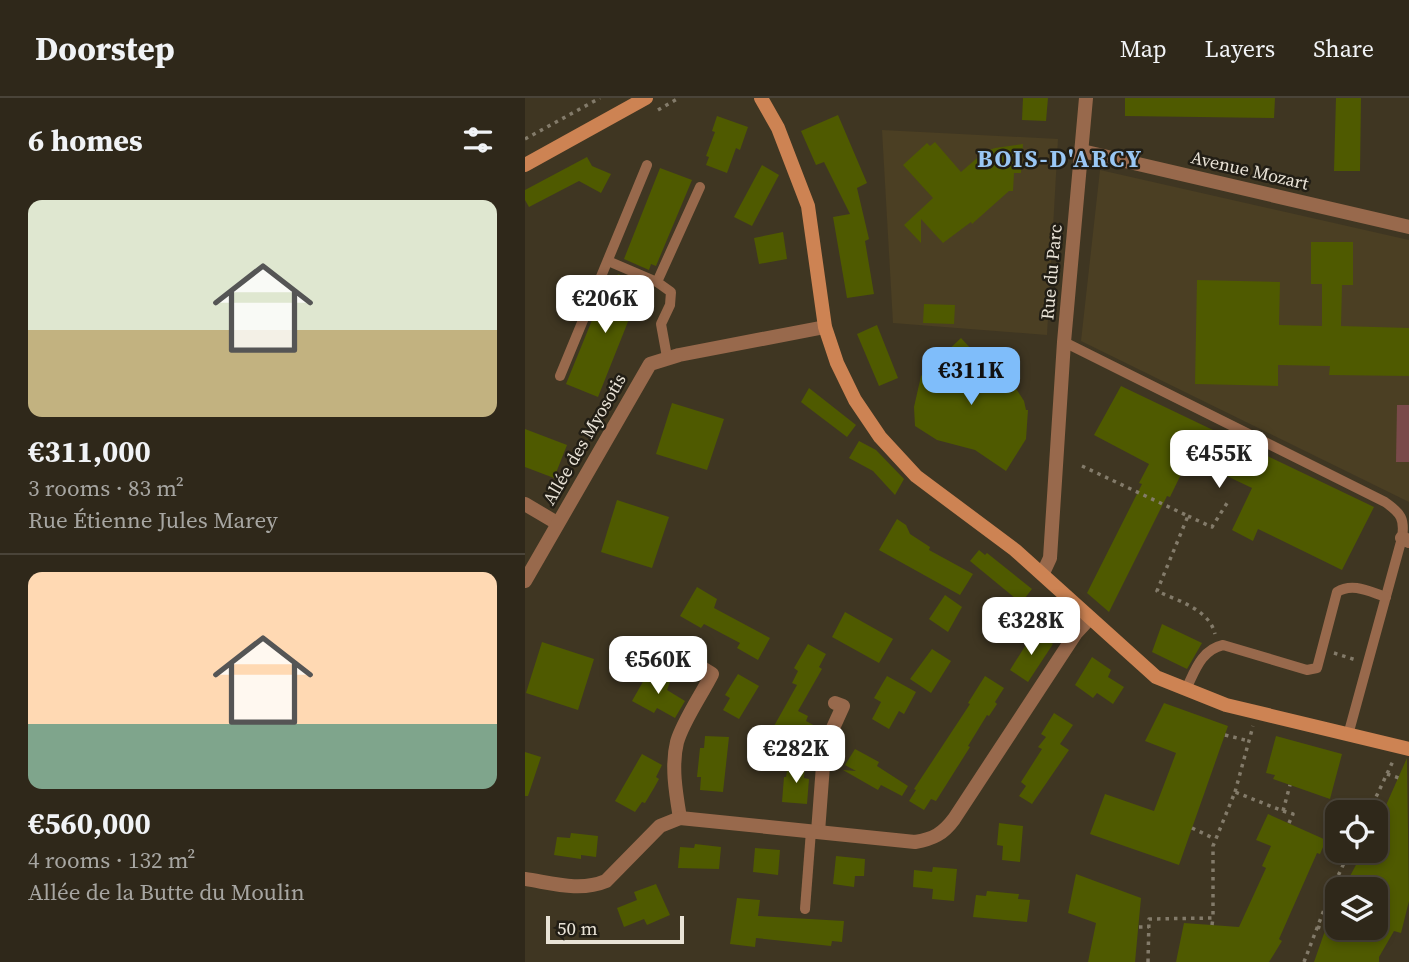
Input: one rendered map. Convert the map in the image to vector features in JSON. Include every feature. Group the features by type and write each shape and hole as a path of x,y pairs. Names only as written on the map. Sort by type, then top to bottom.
{"street":[{"path":"761,98 778,128 808,206 825,327 837,363 855,400 880,437 916,476 1043,573 1156,677 1226,705 1405,748"},
{"name":"Rue du Parc","path":"1043,573 1050,558 1064,342 1086,98"},
{"path":"525,165 642,99"},
{"name":"Avenue Mozart","path":"1082,151 1409,227"},
{"name":"Allée des Myosotis","path":"525,581 650,364 667,357 825,327"},
{"path":"525,504 557,523"},
{"path":"525,879 582,887 606,881 660,826 680,818 915,842 931,839 944,831 1076,632 1090,618"},
{"path":"680,818 675,764 678,741 712,674 699,666"},
{"path":"815,832 824,752 843,706 835,702"}],"lane":[{"path":"560,376 647,165"},
{"path":"657,282 700,187"},
{"path":"608,261 657,282 671,292 670,305 661,324 667,357"},
{"path":"1064,342 1385,502 1399,512 1404,524 1405,540 1386,597 1348,735"},
{"path":"1186,689 1204,654 1223,645 1307,670 1317,668 1338,592 1343,588 1356,587 1386,597"},
{"path":"805,909 815,832"}],"path":[{"path":"525,139 600,98"},
{"path":"1082,466 1212,527 1229,499"},
{"path":"1188,516 1157,592 1197,610 1213,625 1218,646"},
{"path":"1322,650 1368,664"},
{"path":"1212,925 1212,864 1216,839 1235,792 1256,713"},
{"path":"1225,735 1249,741"},
{"path":"1375,800 1387,774 1405,748"},
{"path":"1387,774 1399,778"},
{"path":"1283,810 1290,785"},
{"path":"1235,792 1293,814 1289,824"},
{"path":"1192,828 1216,839"},
{"path":"1304,962 1344,863"},
{"path":"1148,962 1149,919 1213,918"},
{"path":"1139,927 1149,927"},
{"path":"1317,927 1325,929"}],"shaded area":[{"path":"882,130 1058,139 1047,335 893,323"},
{"path":"1100,170 1409,240 1409,502 1081,341"},
{"path":"1397,405 1409,405 1409,462 1396,462"}],"building":[{"path":"1023,98 1048,98 1046,121 1022,120"},
{"path":"1125,98 1275,98 1274,118 1125,116"},
{"path":"1336,98 1361,98 1360,171 1334,171"},
{"path":"838,115 867,183 857,188 869,239 865,241 874,294 847,298 833,217 850,214 824,162 816,165 801,131"},
{"path":"717,116 748,127 740,150 736,148 727,173 706,165"},
{"path":"935,142 961,172 984,152 1023,144 1021,173 1014,173 1013,191 1009,191 972,224 971,222 943,243 921,219 921,243 904,225 933,198 903,165 927,143 930,146"},
{"path":"587,157 592,166 611,174 601,193 579,181 529,207 525,200 525,190"},
{"path":"762,165 779,175 752,226 734,217"},
{"path":"660,168 692,180 656,266 651,264 649,270 624,259"},
{"path":"783,232 787,259 759,264 754,238"},
{"path":"1311,242 1353,242 1353,285 1342,285 1341,326 1409,328 1409,376 1329,375 1330,366 1278,365 1278,386 1195,384 1197,280 1280,282 1279,325 1322,326 1322,284 1311,284"},
{"path":"618,274 643,284 598,397 566,384 610,276 616,279"},
{"path":"924,304 955,305 954,324 923,323"},
{"path":"877,325 898,378 879,386 857,334"},
{"path":"961,338 1012,393 1015,387 1028,410 1026,439 1006,471 975,450 937,440 915,426 914,407 921,376"},
{"path":"1121,386 1374,507 1342,570 1258,529 1253,541 1232,530 1252,488 1189,458 1109,612 1087,593 1142,484 1139,483 1149,464 1094,435"},
{"path":"809,388 856,425 847,437 801,402"},
{"path":"672,403 724,419 707,470 656,454"},
{"path":"525,429 567,445 554,478 525,467"},
{"path":"859,441 876,450 904,479 895,495 873,471 849,458"},
{"path":"617,500 669,517 652,568 601,552"},
{"path":"897,519 906,525 910,534 930,547 929,550 973,574 960,595 879,550"},
{"path":"979,550 985,555 987,553 1032,589 1021,603 970,561"},
{"path":"697,587 717,599 714,608 770,638 758,660 737,648 740,643 704,624 701,628 680,616"},
{"path":"945,595 962,607 948,632 929,619"},
{"path":"845,612 893,639 879,663 832,637"},
{"path":"1162,624 1202,643 1187,669 1152,652"},
{"path":"1034,632 1053,644 1028,682 1010,670"},
{"path":"542,642 594,659 578,710 526,693"},
{"path":"808,644 826,654 819,667 822,669 798,711 808,716 806,721 817,727 807,744 774,726 797,685 792,683 798,671 794,668"},
{"path":"932,649 951,661 931,693 910,679"},
{"path":"1092,657 1111,670 1108,677 1124,687 1113,704 1097,693 1093,698 1075,685"},
{"path":"649,671 670,682 667,690 685,701 675,718 657,708 654,713 632,701"},
{"path":"738,674 759,686 739,719 723,710 730,698 725,695"},
{"path":"887,676 916,692 904,714 899,711 889,729 872,719 881,702 874,698"},
{"path":"985,676 1004,688 995,702 997,704 989,716 987,715 936,801 931,799 924,810 909,801 916,790 914,789 970,704 968,703"},
{"path":"1164,703 1228,726 1179,865 1090,834 1105,794 1154,811 1176,753 1145,741"},
{"path":"1054,713 1073,725 1060,744 1069,750 1032,804 1019,796 1026,786 1021,782 1042,749 1038,747 1046,737 1041,734"},
{"path":"705,736 729,737 723,792 700,790 701,777 697,777 700,748 704,748"},
{"path":"1276,736 1342,754 1330,799 1273,779 1275,775 1266,773"},
{"path":"855,749 879,762 877,766 908,786 902,796 881,785 878,790 843,770 856,771 845,765"},
{"path":"525,752 541,757 528,796 525,796"},
{"path":"642,754 662,765 654,788 645,803 642,802 635,812 615,801"},
{"path":"1407,758 1409,901 1401,933 1394,931 1379,957 1379,962 1314,962 1325,931 1325,940 1388,940 1388,877 1349,877 1357,863 1388,863 1388,801"},
{"path":"788,764 805,765 804,778 809,779 807,804 782,802"},
{"path":"1268,814 1325,840 1279,939 1282,941 1269,962 1176,962 1184,923 1239,927 1266,868 1262,866 1271,846 1256,840"},
{"path":"999,823 1023,826 1020,862 1002,860 1003,846 997,845"},
{"path":"571,833 598,836 596,857 581,855 581,859 554,855 557,837 570,838"},
{"path":"695,844 721,847 719,869 678,868 680,847 694,848"},
{"path":"755,848 780,850 778,875 753,872"},
{"path":"836,856 865,859 864,876 855,876 854,887 833,884"},
{"path":"933,867 957,869 954,901 932,899 933,889 913,887 914,870 932,872"},
{"path":"1076,874 1141,898 1135,962 1088,962 1096,923 1068,913"},
{"path":"656,884 670,915 647,925 644,919 624,927 617,908 637,900 634,892"},
{"path":"987,891 1019,894 1018,899 1030,900 1027,922 973,917 976,895 986,896"},
{"path":"737,898 760,900 758,916 844,921 842,942 832,941 831,946 756,938 755,947 730,944"}],"district":[{"name":"BOIS-D'ARCY","path":"1060,158"}]}
